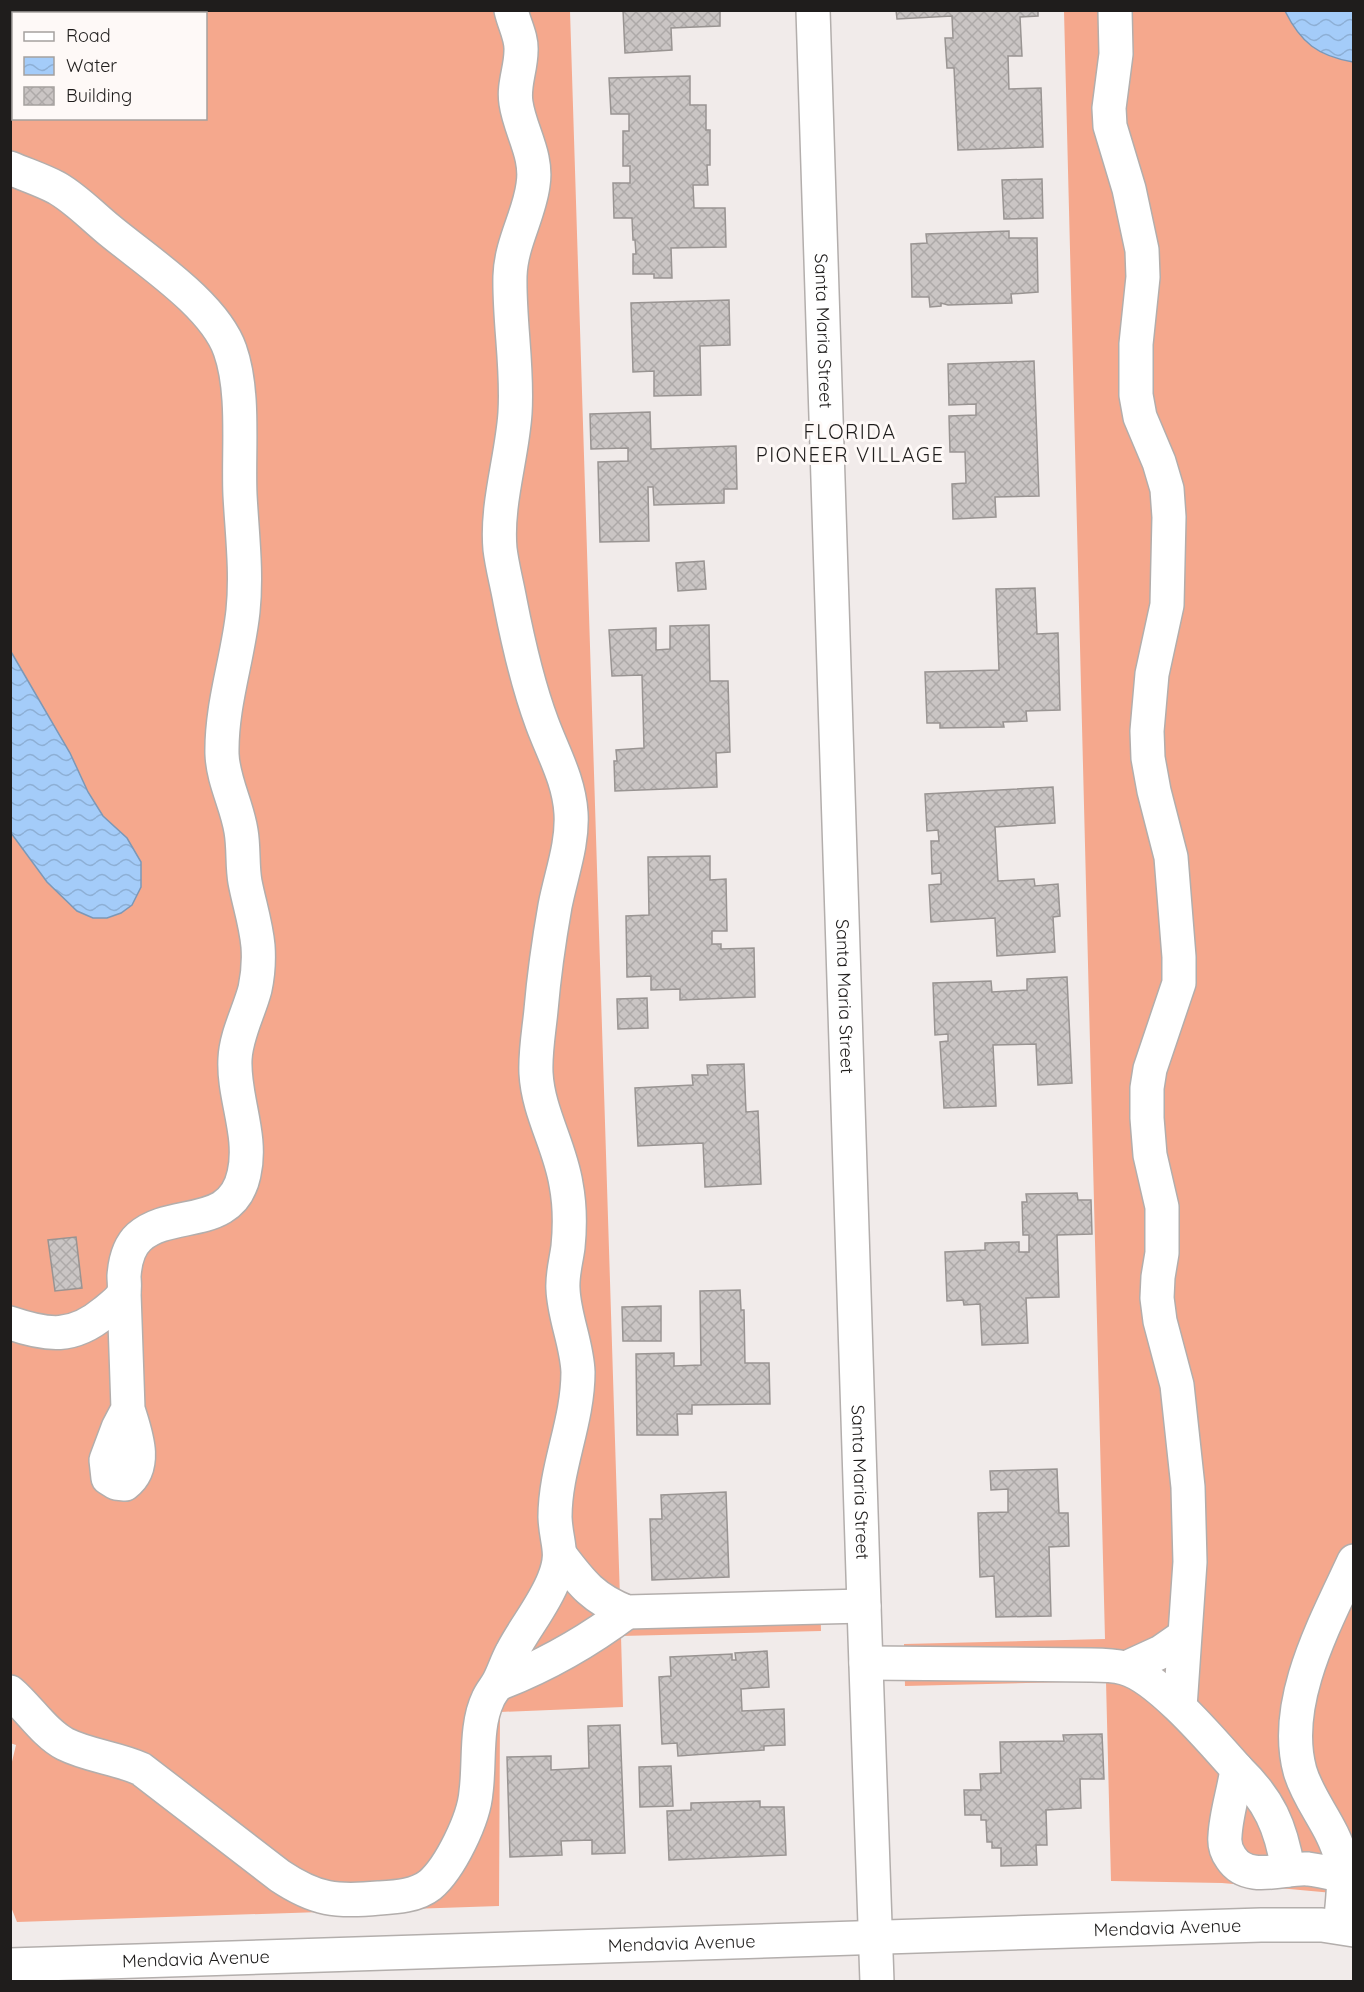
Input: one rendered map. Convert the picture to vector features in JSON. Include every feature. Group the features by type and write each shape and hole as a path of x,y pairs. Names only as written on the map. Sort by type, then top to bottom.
{"street":[{"path":"511,10 519,34 521,50 515,84 515,100 532,153 535,171 533,189 518,232 511,265 516,381 515,412 500,521 500,550 518,644 543,724 562,768 571,815 570,839 545,970 536,1073 539,1095 563,1167 567,1189 568,1236 563,1292 578,1373 575,1403 556,1496 555,1525 561,1556 589,1590 606,1604 627,1612 864,1606"},
{"name":"Santa Maria Street","path":"813,10 878,1982"},
{"path":"1115,10 1116,54 1109,108 1110,126 1129,189 1142,250 1143,277 1136,344 1136,395 1140,417 1159,462 1167,489 1169,517 1167,605 1152,674 1147,731 1148,758 1154,791 1171,857 1179,983 1150,1069 1147,1088 1147,1118 1150,1155 1162,1207 1162,1242 1157,1298 1160,1321 1177,1385 1188,1487 1190,1562 1180,1707"},
{"path":"10,168 58,189 74,200 187,294 208,315 223,335 230,349 237,384 245,592 226,703 222,759 241,832 244,879 258,948 258,969 254,990 238,1041 235,1059 246,1134 244,1174 239,1189 230,1202 198,1217 151,1229 132,1245 127,1257 124,1293 128,1409"},
{"path":"69,1333 102,1315 124,1293"},
{"path":"10,1323 47,1333 69,1333 100,1347 126,1364"},
{"path":"10,1692 63,1743 141,1769 280,1876 299,1888 317,1896 334,1899 371,1899 418,1892 430,1885 458,1844 471,1820 476,1801 483,1717 488,1699 498,1684 509,1656 547,1595 561,1556"},
{"path":"1347,1928 1348,1877 1334,1839 1300,1771 1297,1719 1303,1686 1314,1652 1353,1561"},
{"path":"498,1684 533,1671 604,1629 627,1612"},
{"path":"1126,1668 1161,1652 1184,1636"},
{"path":"866,1663 1091,1665 1126,1668 1145,1679 1180,1707 1265,1800 1284,1845 1288,1870"},
{"path":"1237,1768 1225,1837 1226,1851 1233,1862 1242,1869 1272,1873 1308,1869 1348,1877"},
{"name":"Mendavia Avenue","path":"10,1965 1261,1924 1322,1925 1347,1928"}],"shaded area":[{"path":"10,11 570,11 620,1599 820,1594 821,1631 621,1636 623,1707 500,1712 499,1906 17,1922 11,1907 10,1770 16,1745 10,1743"},
{"path":"1064,11 1353,11 1353,1897 1333,1893 1222,1883 1111,1881 1106,1681 905,1686 904,1644 1105,1639"}],"water":[{"path":"1285,11 1353,11 1353,62 1320,52 1304,40"},
{"path":"10,650 70,753 88,792 103,816 127,838 141,862 141,887 132,905 121,913 107,918 93,918 77,911 47,882 11,833"}],"building":[{"path":"623,10 720,10 720,26 671,28 672,50 625,53"},
{"path":"896,10 1038,10 1038,16 1020,17 1022,56 1008,56 1009,89 1041,88 1043,147 958,150 954,68 947,68 945,38 953,38 952,16 897,19"},
{"path":"690,76 690,105 706,105 706,130 710,130 708,185 693,185 694,208 725,208 726,247 671,248 672,278 654,278 654,274 633,274 633,254 636,254 632,218 614,218 613,183 630,183 630,166 623,166 623,131 629,131 629,114 611,114 609,78"},
{"path":"1042,179 1043,218 1004,219 1002,180"},
{"path":"1009,231 1009,238 1037,238 1038,292 1011,294 1012,303 948,305 941,303 941,306 930,307 929,297 912,297 911,244 927,243 926,234"},
{"path":"729,300 730,345 700,346 701,395 654,396 654,371 633,372 631,303"},
{"path":"1034,361 1039,496 995,497 996,517 953,519 952,484 966,483 965,452 950,452 949,416 976,415 976,404 949,405 948,364"},
{"path":"650,412 651,449 736,446 737,489 724,489 724,503 654,505 653,487 648,487 649,541 600,542 598,462 628,461 628,448 591,449 590,414"},
{"path":"704,561 706,589 678,591 676,563"},
{"path":"1035,588 1037,634 1058,633 1060,710 1026,711 1027,721 1003,722 1004,727 940,728 940,723 927,723 925,672 999,670 996,589"},
{"path":"709,625 710,681 728,681 730,752 716,753 717,787 615,791 616,750 644,748 642,675 612,676 609,630 656,628 656,650 670,649 670,626"},
{"path":"1053,787 1055,823 995,827 998,881 1034,879 1035,886 1058,884 1060,916 1053,917 1055,952 997,956 995,918 931,922 929,885 941,884 941,873 932,874 931,841 939,841 938,830 927,831 925,794"},
{"path":"710,856 710,880 726,879 727,931 712,931 712,944 721,944 721,949 754,948 755,997 680,1000 680,989 651,990 651,976 627,977 626,916 649,915 648,857"},
{"path":"1067,977 1072,1083 1038,1085 1036,1044 993,1045 996,1106 944,1108 940,1042 948,1041 948,1034 935,1035 933,983 991,981 992,992 1027,990 1027,979"},
{"path":"647,998 648,1028 618,1029 617,999"},
{"path":"744,1064 746,1112 758,1111 761,1184 705,1187 703,1143 638,1146 635,1088 693,1085 692,1075 708,1075 707,1065"},
{"path":"1077,1193 1078,1200 1091,1200 1092,1234 1057,1235 1059,1297 1026,1298 1028,1343 982,1345 980,1304 964,1305 963,1300 947,1301 945,1252 985,1250 985,1243 1019,1242 1019,1252 1029,1252 1029,1235 1023,1235 1022,1202 1027,1202 1026,1194"},
{"path":"76,1237 82,1288 55,1291 48,1240"},
{"path":"740,1290 741,1310 744,1310 745,1363 769,1363 770,1404 692,1405 692,1414 677,1414 678,1435 637,1435 636,1354 674,1353 674,1366 701,1365 700,1291"},
{"path":"661,1306 661,1341 623,1341 622,1307"},
{"path":"1057,1469 1059,1513 1068,1513 1069,1546 1049,1547 1051,1616 996,1617 994,1576 980,1577 978,1513 1008,1512 1008,1489 991,1490 990,1471"},
{"path":"726,1492 729,1577 652,1580 650,1519 662,1519 661,1495"},
{"path":"767,1651 769,1687 741,1689 742,1711 784,1709 785,1745 764,1746 764,1750 678,1756 677,1743 662,1744 659,1677 671,1676 670,1657 732,1654 732,1660 736,1660 735,1653"},
{"path":"620,1725 625,1853 592,1854 592,1840 561,1841 562,1855 510,1857 507,1757 551,1756 551,1770 589,1768 588,1726"},
{"path":"1102,1734 1104,1779 1080,1779 1081,1808 1046,1810 1047,1845 1036,1845 1037,1865 1001,1866 1001,1848 992,1848 992,1842 987,1842 986,1820 981,1820 981,1815 965,1815 964,1790 981,1790 980,1774 1001,1773 1000,1742 1064,1741 1063,1735"},
{"path":"671,1766 673,1806 640,1807 639,1767"},
{"path":"760,1801 760,1807 784,1807 786,1855 669,1860 667,1811 691,1810 691,1803"}],"district":[{"name":"FLORIDA PIONEER VILLAGE","path":"850,444"}]}
